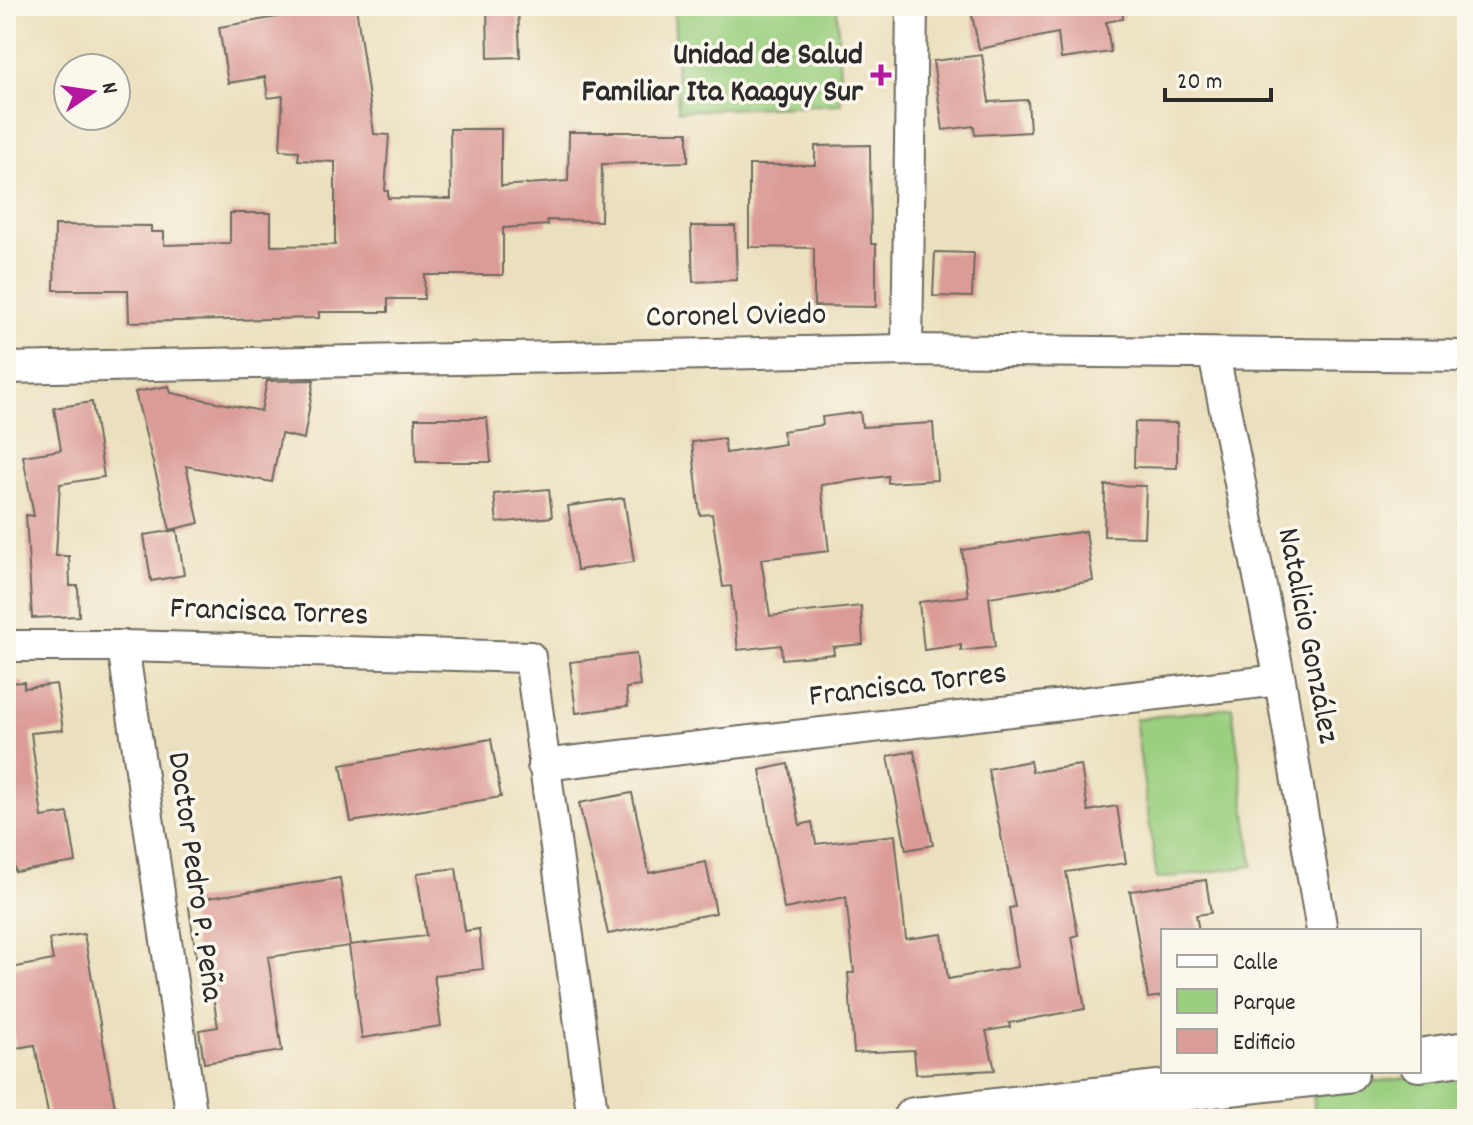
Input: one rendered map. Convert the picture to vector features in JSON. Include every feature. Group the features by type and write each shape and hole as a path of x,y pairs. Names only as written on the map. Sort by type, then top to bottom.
{"main road":[{"path":"1421,1060 1467,1053"},
{"path":"914,1119 1327,1073"}],"street":[{"path":"907,350 912,6"},
{"name":"Coronel Oviedo","path":"6,368 907,350 1467,356"},
{"name":"Natalicio González","path":"1214,355 1280,680 1322,929"},
{"name":"Francisca Torres","path":"6,646 123,646 530,657 543,765 1280,680"},
{"name":"Doctor Pedro P. Peña","path":"123,646 192,1119"},
{"path":"543,765 593,1119"}],"green space":[{"path":"674,6 837,6 841,104 678,111"},
{"path":"1232,707 1253,866 1157,879 1135,719"},
{"path":"1467,1071 1467,1119 1315,1119 1313,1089"}],"building":[{"path":"300,6 356,6 374,134 389,135 385,191 388,191 388,198 451,199 450,129 501,129 501,186 568,181 569,132 688,132 688,162 602,164 601,221 547,220 548,225 503,228 503,275 425,275 424,299 388,299 388,312 319,312 319,318 129,322 128,290 54,290 55,225 151,226 151,232 164,232 164,245 230,243 230,213 271,213 271,246 335,245 335,162 298,160 299,151 280,150 283,96 268,98 265,77 228,83 219,27 301,13"},
{"path":"487,6 518,6 520,57 488,58"},
{"path":"970,6 1122,6 1123,19 1106,22 1111,52 1061,59 1058,33 979,49"},
{"path":"982,55 989,102 1028,100 1030,132 975,135 974,126 943,130 933,61"},
{"path":"870,145 871,244 876,244 876,307 814,306 814,248 749,247 749,165 815,165 815,146"},
{"path":"691,226 735,226 737,280 693,282"},
{"path":"935,252 974,253 972,297 933,296"},
{"path":"314,380 304,439 281,434 272,482 186,466 199,523 170,530 135,392 169,386 171,393 261,411 267,381"},
{"path":"92,402 104,477 60,484 56,556 69,556 70,586 78,586 79,616 32,618 26,515 34,516 23,456 61,450 54,408"},
{"path":"860,412 862,427 933,423 937,480 888,483 888,476 821,485 829,551 761,559 770,616 861,606 863,644 833,647 834,654 782,659 781,645 738,650 731,586 723,587 712,514 700,515 692,442 724,438 726,453 785,444 782,431 823,425 822,417"},
{"path":"415,418 487,418 491,462 416,462"},
{"path":"1135,422 1177,423 1177,468 1134,467"},
{"path":"1105,485 1146,486 1144,537 1104,536"},
{"path":"549,489 552,517 497,523 494,494"},
{"path":"624,498 634,562 577,570 568,506"},
{"path":"177,530 184,575 151,581 144,535"},
{"path":"1086,531 1093,581 989,597 995,647 961,651 961,645 924,650 919,602 968,596 962,550"},
{"path":"636,654 640,686 626,688 628,706 576,713 570,662"},
{"path":"24,682 24,688 56,684 63,730 31,733 42,817 68,813 76,862 15,872 6,815 6,683"},
{"path":"491,739 501,797 351,822 341,765"},
{"path":"914,751 933,845 906,850 888,756"},
{"path":"1030,761 1032,772 1081,765 1088,811 1117,806 1126,863 1066,872 1078,935 1072,937 1085,1009 1009,1023 1010,1027 986,1031 995,1070 916,1074 914,1050 854,1053 848,973 854,973 846,897 784,909 760,770 788,764 800,825 812,822 816,844 895,835 906,939 942,934 948,979 1018,967 1009,908 1015,907 988,769"},
{"path":"632,793 649,873 706,862 716,913 608,934 579,803"},
{"path":"456,868 465,931 479,929 483,969 434,975 441,1026 362,1038 349,946 268,957 282,1051 204,1063 199,1030 218,1027 208,966 198,968 188,901 340,878 350,945 426,936 417,873"},
{"path":"1206,880 1211,913 1196,915 1199,929 1161,929 1161,996 1148,998 1130,891"},
{"path":"84,934 117,1119 49,1119 35,1045 16,1048 8,1008 13,1007 6,969 53,960 49,939"}],"place":[{"name":"Unidad de Salud Familiar Ita Kaaguy Sur","path":"881,75"}]}
